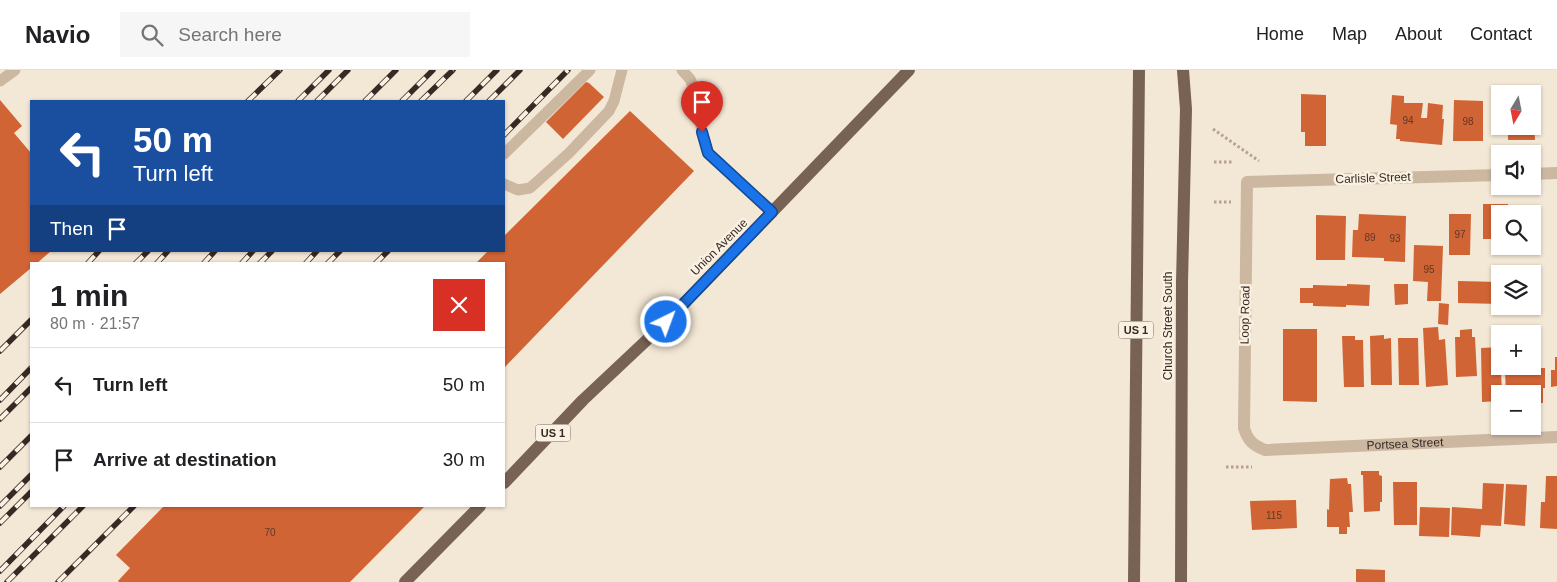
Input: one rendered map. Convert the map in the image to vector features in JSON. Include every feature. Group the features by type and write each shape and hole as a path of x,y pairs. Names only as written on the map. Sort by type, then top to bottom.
{"main road":[{"name":"Union Avenue","path":"505,482 583,400 666,322 909,70"},
{"name":"Church Street South","path":"1181,582 1182,283 1186,110 1182,70"},
{"name":"US 1","path":"1134,582 1138,73"},
{"path":"405,582 479,507"}],"street":[{"path":"1541,174 1557,173"},
{"name":"Carlisle Street","path":"1247,182 1491,175"},
{"name":"Loop Road","path":"1247,182 1244,428 1248,439 1254,446"},
{"name":"Portsea Street","path":"1254,446 1265,450 1277,450 1557,437"}],"lane":[{"path":"0,81 15,70"},
{"path":"505,153 590,70"},
{"path":"505,184 518,190 530,188 569,153 609,112 614,101 622,70"},
{"path":"682,70 690,79 696,93 702,132 708,153 772,212"}],"path":[{"path":"1214,129 1258,161"},
{"path":"1214,162 1234,162"},
{"path":"1214,202 1234,202"},
{"path":"1226,467 1252,467"}],"building":[{"path":"586,82 604,97 563,139 546,122"},
{"path":"1301,94 1326,95 1326,146 1305,146 1305,132 1301,132"},
{"path":"1392,95 1404,96 1404,103 1423,103 1421,118 1427,118 1428,103 1443,105 1442,145 1396,139 1397,125 1390,124"},
{"path":"0,100 22,126 14,133 30,152 30,252 50,252 38,262 30,262 30,269 0,294"},
{"path":"1454,100 1483,101 1483,141 1453,141"},
{"path":"630,111 694,171 505,367 505,262 477,262 487,252 505,252 505,235"},
{"path":"1508,135 1535,135 1535,140 1508,140"},
{"path":"1483,204 1508,204 1491,205 1491,239 1483,239"},
{"path":"1359,214 1406,216 1405,262 1384,261 1384,258 1352,257 1353,230 1358,230"},
{"path":"1449,214 1471,214 1470,255 1449,255"},
{"path":"1316,215 1346,216 1345,260 1316,260"},
{"path":"1414,245 1443,246 1441,301 1427,301 1428,282 1413,281"},
{"path":"1458,281 1491,282 1491,304 1458,303"},
{"path":"1347,284 1370,285 1369,306 1313,306 1313,303 1300,303 1300,288 1313,288 1313,285 1347,286"},
{"path":"1394,284 1408,284 1408,304 1395,305"},
{"path":"1439,303 1449,304 1448,325 1438,324"},
{"path":"1438,327 1439,340 1445,339 1448,385 1426,387 1423,328"},
{"path":"1283,329 1317,329 1317,402 1283,401"},
{"path":"1472,329 1472,337 1475,337 1477,376 1456,377 1455,337 1460,337 1460,330"},
{"path":"1384,335 1384,339 1391,338 1392,385 1371,385 1370,336"},
{"path":"1342,336 1355,336 1355,340 1363,340 1364,387 1344,387"},
{"path":"1398,338 1418,338 1419,385 1399,385"},
{"path":"1491,347 1491,375 1501,375 1502,385 1491,385 1491,402 1482,402 1481,348"},
{"path":"1555,357 1557,357 1557,386 1551,387 1551,370 1555,370"},
{"path":"1541,368 1545,368 1543,403 1541,403 1541,385 1506,385 1505,375 1541,375"},
{"path":"1361,471 1379,471 1379,475 1382,476 1380,511 1364,512 1363,475 1361,475"},
{"path":"1546,476 1557,476 1557,529 1540,528 1541,502 1545,502"},
{"path":"1347,478 1348,484 1351,484 1353,512 1349,512 1350,527 1347,527 1347,534 1339,534 1339,527 1327,527 1330,479"},
{"path":"1393,482 1417,482 1417,525 1394,525"},
{"path":"1483,483 1504,484 1501,526 1481,525 1480,537 1451,535 1452,507 1482,509"},
{"path":"1506,484 1527,485 1525,526 1504,524"},
{"path":"1296,500 1297,528 1252,530 1250,501"},
{"path":"163,507 424,507 350,582 119,582 130,568 116,555"},
{"path":"1420,507 1450,508 1449,537 1419,536"},
{"path":"1356,569 1385,570 1385,582 1356,582"}],"railway":[{"path":"249,100 280,70"},
{"path":"299,100 329,70"},
{"path":"318,100 348,70"},
{"path":"366,100 396,70"},
{"path":"403,100 433,70"},
{"path":"422,100 453,70"},
{"path":"467,100 497,70"},
{"path":"490,100 520,70"},
{"path":"505,134 568,70"},
{"path":"89,262 98,252"},
{"path":"137,262 147,252"},
{"path":"158,262 167,252"},
{"path":"205,262 214,252"},
{"path":"243,262 252,252"},
{"path":"261,262 271,252"},
{"path":"307,262 316,252"},
{"path":"329,262 339,252"},
{"path":"377,262 387,252"},
{"path":"0,351 30,321"},
{"path":"0,400 30,369"},
{"path":"0,419 30,389"},
{"path":"0,467 30,437"},
{"path":"0,506 30,476"},
{"path":"0,523 30,493"},
{"path":"0,571 63,507"},
{"path":"7,582 82,507"},
{"path":"58,582 133,507"}],"route":[{"path":"666,322 772,212 708,153 702,132"}]}
